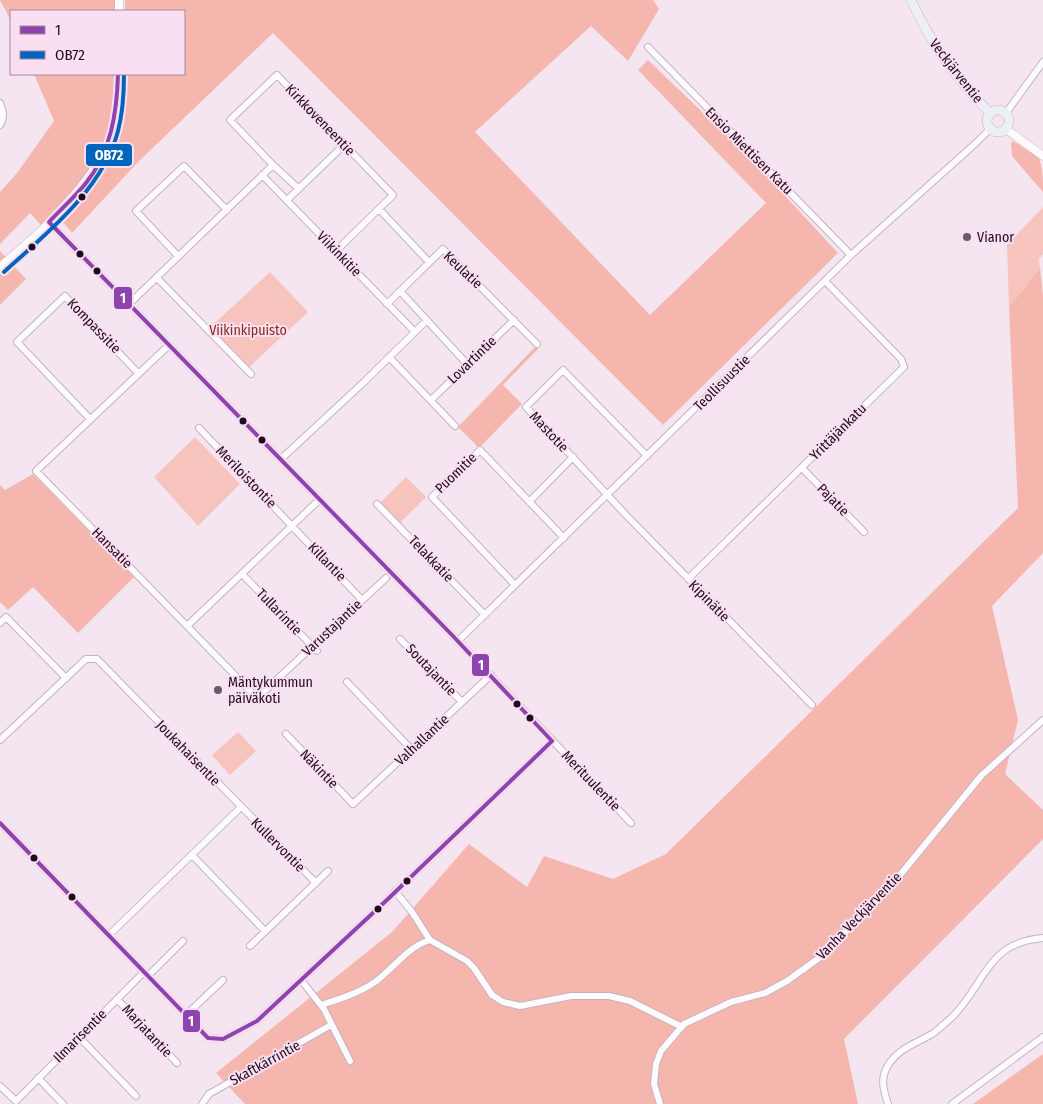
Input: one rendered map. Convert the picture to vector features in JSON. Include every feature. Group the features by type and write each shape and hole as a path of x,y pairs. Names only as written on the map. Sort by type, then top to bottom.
{"main road":[{"name":"Veckjärventie","path":"910,0 926,32 942,57 990,113"},
{"path":"998,110 1006,112 1009,121 1006,129 998,132 990,129 987,121 990,113 998,110"}],"street":[{"name":"Ensio Miettisen Katu","path":"648,47 851,256"},
{"path":"1006,112 1043,62"},
{"path":"0,267 49,222 86,182 102,158 112,131 116,108 118,75"},
{"name":"Kirkkoveneentie","path":"299,189 230,120 277,75 393,195 379,209"},
{"path":"0,103 4,120 0,125"},
{"name":"Teollisuustie","path":"458,641 825,281 990,129"},
{"path":"1006,129 1043,156"},
{"path":"287,200 344,145"},
{"path":"129,304 273,165"},
{"path":"178,256 136,211 184,166 227,210"},
{"name":"Viikinkitie","path":"262,175 415,332"},
{"path":"337,250 379,209 430,262"},
{"name":"Merituulentie","path":"49,222 491,675 631,823"},
{"name":"Keulatie","path":"387,304 443,249 537,344"},
{"path":"157,278 251,374"},
{"name":"Yrittäjänkatu","path":"688,579 904,367 901,359 825,281"},
{"path":"400,291 467,364"},
{"name":"Kompassitie","path":"90,419 17,342 65,296 138,373"},
{"path":"281,459 427,320"},
{"name":"Lovartintie","path":"431,400 514,320"},
{"name":"Hansatie","path":"168,346 36,471 187,626"},
{"path":"389,357 455,426"},
{"name":"Mastotie","path":"608,495 526,407 563,370 647,456"},
{"name":"Meriloistontie","path":"200,428 291,525"},
{"name":"Puomitie","path":"515,585 432,497 480,450 564,538"},
{"path":"529,502 573,457"},
{"name":"Pajatie","path":"802,468 864,532"},
{"name":"Kipinätie","path":"608,495 812,705"},
{"path":"187,626 319,500"},
{"name":"Telakkatie","path":"377,504 485,615"},
{"name":"Killantie","path":"291,525 362,600"},
{"name":"Tullarintie","path":"242,574 315,648"},
{"name":"Varustajantie","path":"187,626 257,698 315,648 386,578"},
{"path":"0,622 6,617 66,678"},
{"name":"Soutajantie","path":"400,639 462,702"},
{"name":"Joukahaisentie","path":"0,740 86,660 97,659 241,807"},
{"name":"Valhallantie","path":"353,804 491,675"},
{"path":"347,682 412,750"},
{"name":"Vanha Veckjärventie","path":"660,1104 654,1084 656,1064 661,1051 684,1024 731,1002 765,992 787,981 820,958 887,891 981,776 1043,720"},
{"name":"Näkintie","path":"286,734 353,804"},
{"path":"0,823 208,1038 223,1039 257,1021 552,741"},
{"path":"109,935 241,807"},
{"name":"Kullervontie","path":"241,807 316,883"},
{"path":"192,855 265,932"},
{"name":"Kullervontie","path":"250,946 328,871"},
{"path":"395,891 412,912 430,940 467,962 474,968 492,995 503,1002 520,1006 571,996 609,996 630,1001 682,1027"},
{"path":"888,1104 883,1089 884,1074 888,1065 899,1052 933,1034 950,1019 962,1006 991,964 1002,952 1032,938 1043,938"},
{"path":"321,1005 362,990 376,981 414,947 430,940"},
{"name":"Ilmarisentie","path":"0,1086 15,1103 117,999 183,941"},
{"path":"186,1015 223,980"},
{"path":"301,980 321,1005 350,1061"},
{"name":"Marjatantie","path":"117,999 177,1063"},
{"name":"Skaftkärrintie","path":"202,1104 209,1094 331,1025"},
{"path":"79,1037 136,1096"},
{"path":"952,1104 1043,1037"},
{"path":"38,1078 63,1104"}],"green space":[{"path":"1043,207 1043,254 1039,259 1040,268 1009,307 1007,245"},
{"name":"Viikinkipuisto","path":"270,272 308,312 246,370 206,331"},
{"path":"195,437 240,484 198,526 154,477"},
{"path":"406,477 426,497 399,524 380,503"},
{"path":"238,732 256,751 230,775 212,755"}],"shaded area":[{"path":"0,0 115,0 115,10 10,10 10,19"},
{"path":"125,0 653,0 659,9 628,61 591,26 475,132 650,315 766,203 638,70 648,60 750,158 838,253 663,425 273,33 138,162 72,233 62,221 90,190 107,159 123,103 125,75 185,75 185,10 125,10"},
{"path":"34,75 114,75 108,132 90,172 82,184 52,217 41,225 30,213 0,244 0,192 17,173 54,121"},
{"path":"1013,141 1039,158 1042,170 1043,192 1012,156 1011,143"},
{"path":"0,251 26,279 0,305"},
{"path":"1040,268 1043,295 1043,553 992,606 1018,720 1005,774 1043,810 1043,839 844,1039 858,1104 245,1104 216,1073 392,932 469,844 527,887 544,856 613,879 666,854 1018,508 1009,307"},
{"path":"536,346 538,349 503,385 522,404 479,448 458,427"},
{"path":"33,474 134,577 78,633 33,587 8,610 0,602 0,485 5,490"},
{"path":"1043,1054 1043,1104 973,1104"}],"transit line":[{"name":"1","path":"0,823 208,1038 223,1039 257,1021 389,898 552,741 452,635 49,222 95,171 111,131 116,103 118,75"},
{"name":"OB72","path":"4,272 72,209 100,172 111,152 118,131 123,102 124,75"}],"place":[{"name":"Vianor","path":"967,237"},
{"name":"Mäntykummun päiväkoti","path":"218,690"}]}
